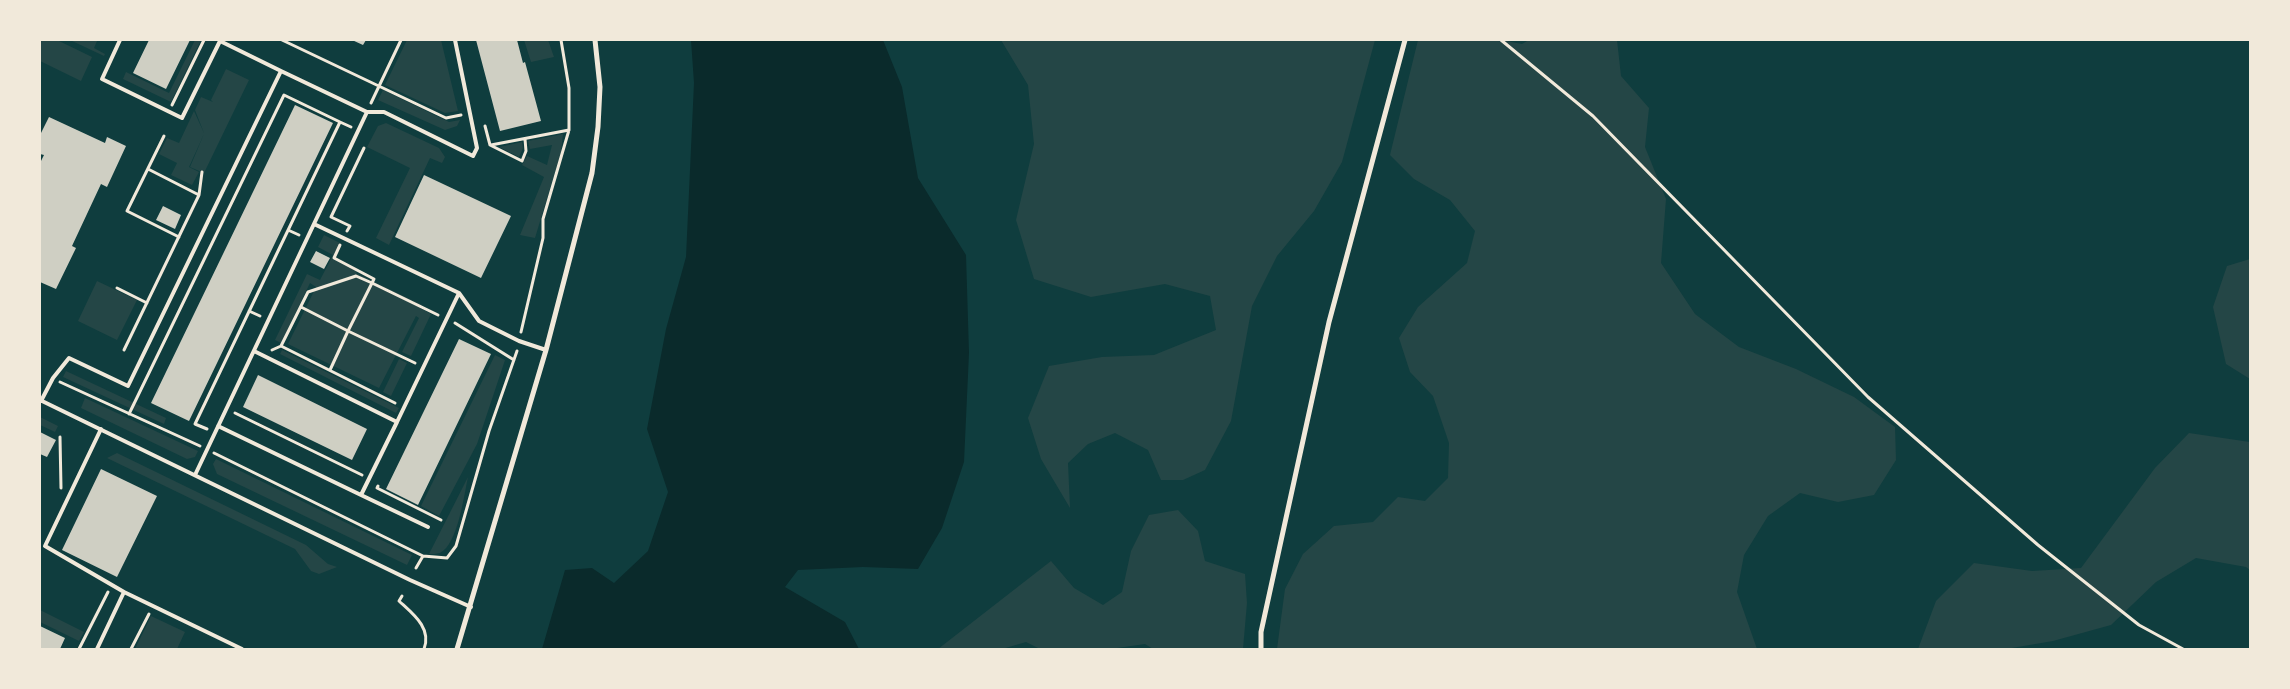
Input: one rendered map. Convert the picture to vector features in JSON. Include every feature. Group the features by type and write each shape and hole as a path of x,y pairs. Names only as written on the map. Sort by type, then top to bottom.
{"street":[{"path":"457,649 546,350 592,172 598,127 600,87 595,40"},
{"path":"1261,649 1261,632 1329,322 1405,40"}],"lane":[{"path":"120,40 102,78 182,118 220,41 367,112 384,112 473,156 477,148 455,40"},
{"path":"281,71 128,386 69,358 53,378 41,401 402,576 471,607"},
{"path":"195,475 367,112"},
{"path":"314,224 459,293 479,321 519,341 546,350"},
{"path":"361,495 459,293"},
{"path":"254,351 397,422"},
{"path":"218,426 428,527"},
{"path":"101,430 45,546 124,592 242,649"},
{"path":"97,649 124,592"}],"path":[{"path":"172,106 204,40"},
{"path":"282,40 446,118 470,113"},
{"path":"367,112 401,40"},
{"path":"53,378 214,453 423,556 447,558 456,546 489,431 514,360 542,238 543,219 569,130 569,88 561,40"},
{"path":"1501,40 1593,116 1868,397 2038,545 2139,625 2183,649"},
{"path":"129,414 284,95 340,122 195,424"},
{"path":"483,119 490,145 522,161 526,151 525,139"},
{"path":"477,148 569,130"},
{"path":"164,136 128,212 179,237"},
{"path":"330,370 374,279 334,258 350,226 331,217 364,148"},
{"path":"148,169 199,195"},
{"path":"124,350 199,195 202,172"},
{"path":"261,355 281,346 308,292 356,276 447,319 514,360"},
{"path":"118,288 147,303"},
{"path":"300,307 423,367"},
{"path":"452,332 456,324"},
{"path":"281,346 404,407"},
{"path":"214,453 237,404"},
{"path":"233,412 380,482 377,488 441,520"},
{"path":"60,437 61,498"},
{"path":"416,568 423,556"},
{"path":"402,596 399,601 421,622 427,641 424,649"},
{"path":"131,649 150,611"},
{"path":"79,649 88,632"}],"shaded area":[{"path":"40,40 57,40 92,57 81,81 40,61"},
{"path":"70,40 95,40 97,41 94,48 105,54 104,56"},
{"path":"195,40 201,40 171,102 123,79 126,72 169,93"},
{"path":"407,40 441,40 458,111 445,113 385,85"},
{"path":"524,40 548,40 554,57 531,62"},
{"path":"691,40 883,40 902,87 918,178 966,255 969,353 964,462 942,528 918,569 863,567 798,570 785,587 845,622 859,649 542,649 565,570 592,568 614,583 648,551 668,492 647,429 666,329 686,257 694,83"},
{"path":"1001,40 1375,40 1342,162 1314,211 1277,256 1252,306 1231,421 1205,470 1183,480 1161,480 1148,450 1115,433 1088,444 1068,463 1070,508 1041,459 1028,418 1049,366 1102,357 1154,355 1216,330 1210,296 1165,284 1091,297 1034,279 1016,220 1034,144 1028,85"},
{"path":"1418,40 1501,40 1522,44 1529,40 1617,40 1621,76 1649,108 1645,147 1666,199 1661,263 1695,314 1739,347 1796,369 1854,397 1895,427 1896,460 1874,495 1838,502 1800,493 1768,516 1744,555 1737,592 1757,649 1277,649 1285,589 1303,554 1334,526 1373,522 1398,497 1425,501 1448,478 1449,443 1433,396 1410,372 1399,338 1418,307 1467,263 1475,231 1450,200 1414,179 1390,155"},
{"path":"226,69 249,80 204,173 190,167 204,134 189,167 199,172 192,185 171,175 177,163 159,154 167,138 179,143 194,111 204,133 195,110 201,97 213,102 211,100"},
{"path":"383,90 449,122 460,120 457,126 445,130 378,100"},
{"path":"386,123 439,148 445,157 442,163 430,158 389,245 376,238 410,168 367,147 378,126"},
{"path":"563,134 561,152 535,238 520,235 544,177 522,165 527,156 547,165 552,145 530,149 528,141"},
{"path":"522,142 523,148 519,157 499,147"},
{"path":"324,235 340,243 332,259 357,271 356,273 422,305 420,308 431,314 411,356 402,352 419,318 416,316 379,388 288,344 316,287 310,283 281,343 275,340 307,274 320,280 333,255 318,247"},
{"path":"2250,259 2250,379 2226,364 2213,307 2227,266"},
{"path":"97,281 137,300 117,340 78,321"},
{"path":"282,350 399,408 396,413 280,354"},
{"path":"495,355 505,360 477,444 439,516 421,506"},
{"path":"399,359 407,363 391,396 383,392"},
{"path":"66,371 166,418 164,424 63,377"},
{"path":"85,398 198,451 195,457 187,459 81,408"},
{"path":"40,417 58,426 55,432 40,425"},
{"path":"2189,433 2250,442 2250,570 2246,567 2196,558 2156,582 2111,625 2053,641 2006,649 1918,649 1936,601 1974,563 2032,571 2081,568 2155,468"},
{"path":"117,453 306,545 328,564 337,567 319,574 311,571 295,549 107,458"},
{"path":"216,459 412,555 407,565 217,474 213,464"},
{"path":"468,477 456,530 451,540 440,553 429,554"},
{"path":"1178,510 1198,531 1205,561 1245,574 1247,603 1243,649 1153,649 1145,644 1110,649 1040,649 1026,642 1002,649 938,649 1051,561 1074,588 1103,605 1122,592 1131,551 1149,515"},
{"path":"40,610 84,632 79,641 40,622"},
{"path":"151,616 185,632 177,649 135,649"}],"building":[{"path":"149,40 190,40 166,89 133,73"},
{"path":"352,40 366,40 363,45"},
{"path":"476,40 517,40 541,121 500,131"},
{"path":"295,105 333,123 189,421 151,403"},
{"path":"49,117 105,143 107,137 126,146 107,187 101,184 72,246 76,248 56,289 40,282 40,163 44,155 40,154 40,135"},
{"path":"424,175 511,216 481,278 395,237"},
{"path":"163,206 181,215 175,229 156,220"},
{"path":"316,251 330,258 324,269 310,262"},
{"path":"459,339 491,354 418,505 386,489"},
{"path":"258,375 367,429 352,460 243,407"},
{"path":"40,432 56,440 47,457 40,454"},
{"path":"101,469 157,496 117,577 62,550"},
{"path":"40,626 65,638 60,649 40,649"}]}
